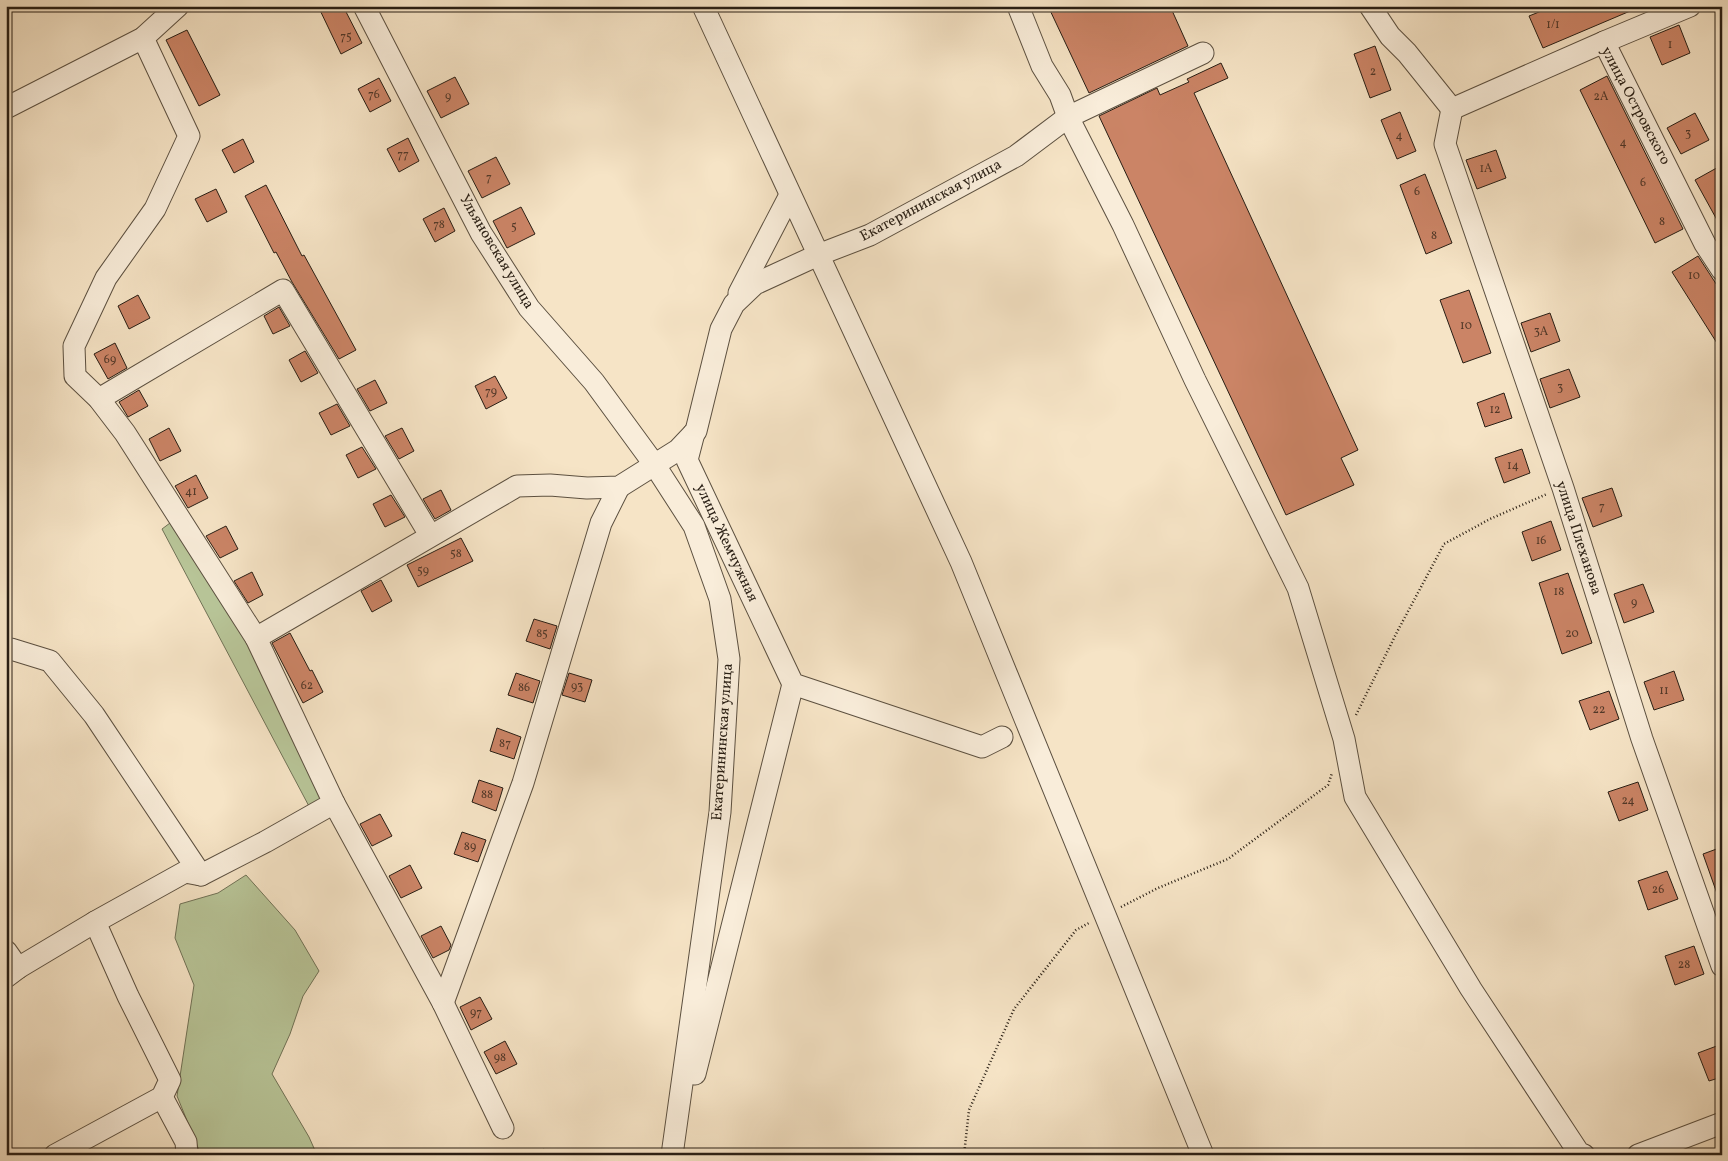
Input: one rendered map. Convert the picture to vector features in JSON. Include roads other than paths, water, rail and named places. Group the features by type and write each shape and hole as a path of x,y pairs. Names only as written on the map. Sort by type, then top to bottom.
{"street":[{"path":"6,108 143,38 178,6"},
{"name":"Ульяновская улица","path":"364,6 481,233 529,308 594,382 654,464 694,526"},
{"path":"703,6 961,562 1203,1155"},
{"path":"1018,6 1042,66 1060,95 1068,117 1123,225 1195,380 1298,588 1344,739 1355,797 1471,989 1579,1153 1584,1155"},
{"path":"1370,6 1390,36 1407,53 1452,109"},
{"path":"1604,42 1690,6"},
{"path":"143,38 189,136 155,209 106,278 74,346 75,376 100,399 125,433 256,638 334,803 443,1004 503,1128"},
{"name":"улица Островского","path":"1452,109 1604,42 1705,244 1722,270"},
{"name":"Екатерининская улица","path":"619,487 678,450 696,431 721,329 734,304 755,284 818,255 870,235 1016,156 1068,117 1203,53"},
{"name":"улица Плеханова","path":"1452,109 1445,144 1563,488 1642,739 1722,966"},
{"name":"улица Жемчужная","path":"790,195 721,329 687,460 793,684"},
{"path":"100,399 283,290 430,535"},
{"path":"256,638 517,486 619,487 601,523 523,783 443,1004"},
{"name":"Екатерининская улица","path":"674,1155 720,812 729,659 720,599 694,526"},
{"path":"6,650 11,649 50,661 94,715 202,876"},
{"path":"793,684 982,747 1002,737"},
{"name":"Екатерининская улица","path":"674,1155 793,684"},
{"path":"6,951 12,972 95,922 185,872 202,876 334,803"},
{"path":"55,1155 162,1097 170,1080 128,996 95,922"},
{"path":"162,1097 186,1142 187,1155"},
{"path":"1638,1155 1722,1123"}]}
